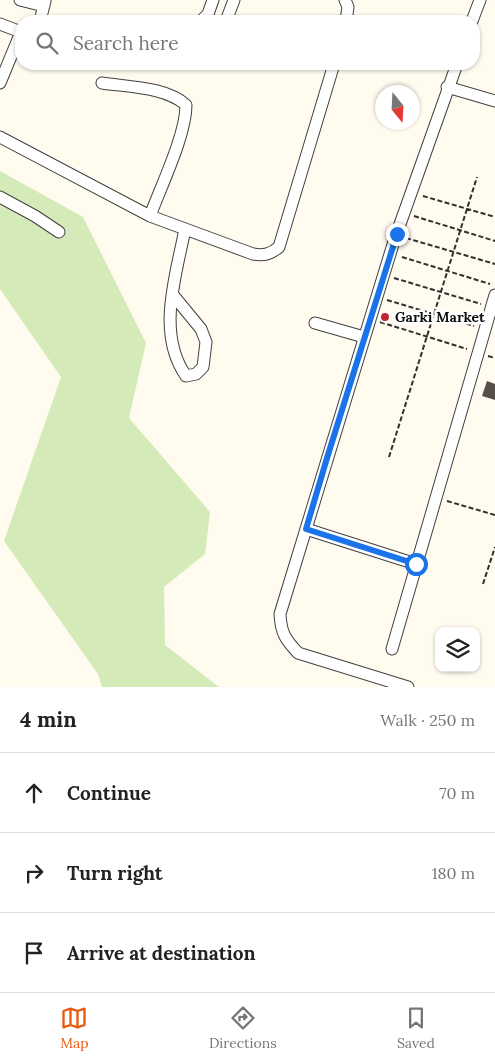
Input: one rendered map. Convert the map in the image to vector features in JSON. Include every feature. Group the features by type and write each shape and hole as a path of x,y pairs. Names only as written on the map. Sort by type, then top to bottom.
{"street":[{"path":"20,0 45,3"},
{"path":"207,15 213,0"},
{"path":"228,15 234,0"},
{"path":"345,0 348,7 347,15"},
{"path":"474,15 480,0"},
{"path":"0,24 15,30"},
{"path":"0,83 15,47"},
{"path":"0,137 150,216 253,254 262,255 272,252 279,247 332,70"},
{"path":"408,687 298,653 286,641 281,630 280,614 390,254 454,70"},
{"path":"102,83 163,92 178,98 186,105 186,114 176,147 150,216"},
{"path":"447,87 495,101"},
{"path":"0,197 35,216 59,232"},
{"path":"173,295 201,329 206,342 203,367 196,374 186,376 180,367 171,336 169,321 173,295 185,229"},
{"path":"392,649 495,295"},
{"path":"316,323 364,337"},
{"path":"306,529 416,564"}],"path":[{"path":"389,457 477,177"},
{"path":"411,192 495,217"},
{"path":"404,213 495,241"},
{"path":"397,234 495,264"},
{"path":"390,254 495,285"},
{"path":"384,275 492,307"},
{"path":"377,297 485,330"},
{"path":"370,319 495,358"},
{"path":"435,498 495,515"},
{"path":"483,584 495,546"}],"green space":[{"path":"0,171 83,217 146,343 129,418 210,512 205,554 164,587 165,645 219,687 102,687 98,674 4,541 61,377 0,289"}],"building":[{"path":"487,381 495,384 495,400 482,396"}],"place":[{"name":"Garki Market","path":"385,317"}],"route":[{"path":"397,234 306,529 416,564"}]}
